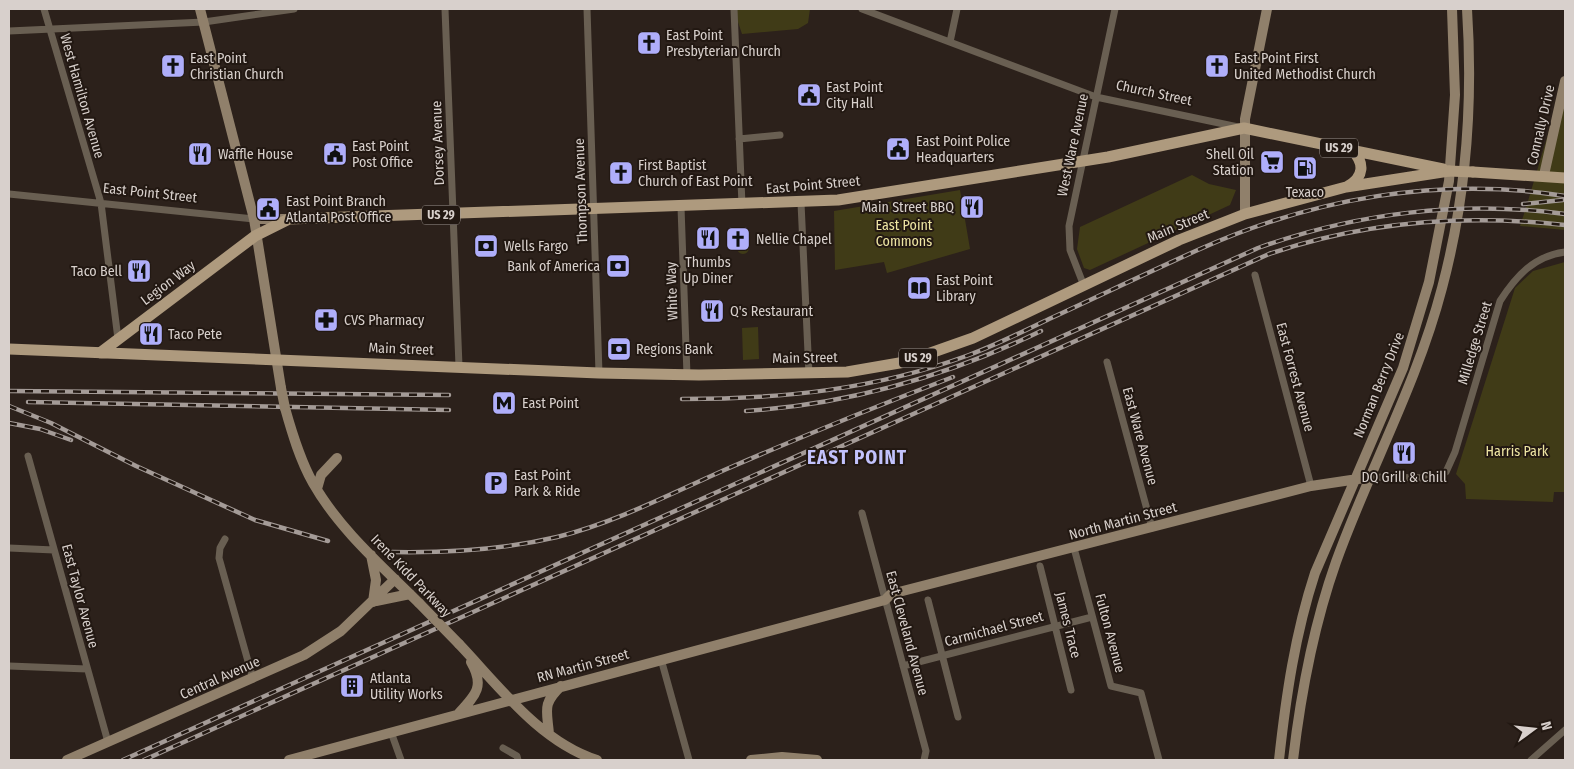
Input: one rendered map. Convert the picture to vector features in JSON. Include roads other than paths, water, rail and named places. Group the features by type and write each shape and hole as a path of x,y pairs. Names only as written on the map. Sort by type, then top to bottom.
{"main road":[{"name":"Irene Kidd Parkway","path":"200,9 254,219 255,236 285,408 301,455 317,489 346,528 512,699 550,734 572,749 597,760"},
{"path":"1245,214 1244,128 1267,9"},
{"name":"Norman Berry Drive","path":"1279,760 1289,673 1308,595 1329,539 1405,360 1423,306 1449,181 1455,95 1452,9"},
{"name":"Norman Berry Drive","path":"1293,760 1300,699 1315,628 1336,561 1411,383 1431,325 1451,248 1465,156 1469,37 1467,9"},
{"name":"Connally Drive","path":"1544,175 1565,81"},
{"name":"East Point Street","path":"254,219 594,210 838,200 1083,160 1244,128"},
{"name":"Church Street","path":"1244,128 1352,150 1435,170 1544,175"},
{"path":"1346,187 1359,178 1361,172 1358,157 1352,150"},
{"name":"Main Street","path":"9,349 688,375 809,374 876,368 934,354 974,338 1180,240 1245,214 1346,187 1435,170"},
{"name":"US 29","path":"1544,175 1565,178"},
{"name":"East Point Street","path":"255,236 289,219"},
{"name":"Legion Way","path":"100,353 255,236"},
{"path":"317,489 321,476 337,458"},
{"name":"North Martin Street","path":"885,600 891,594 1311,486 1371,477"},
{"path":"371,554 376,580 373,602"},
{"name":"Central Avenue","path":"67,760 304,656 326,642 373,602 395,579"},
{"name":"Central Avenue","path":"373,602 410,594"},
{"name":"RN Martin Street","path":"289,760 307,758 391,732 885,600"},
{"path":"458,714 473,699 479,684 477,672 462,647"},
{"path":"550,734 547,711 549,698 562,686"},
{"path":"751,760 782,757 811,760"}],"street":[{"name":"West Hamilton Avenue","path":"44,9 101,203 118,339"},
{"path":"9,31 204,22 294,9"},
{"name":"Dorsey Avenue","path":"445,9 459,366"},
{"name":"Thompson Avenue","path":"587,9 599,373"},
{"path":"734,9 742,205"},
{"name":"Church Street","path":"862,9 1096,97 1244,128"},
{"path":"950,42 958,9"},
{"name":"West Ware Avenue","path":"1084,286 1070,250 1068,235 1115,9"},
{"path":"739,139 780,135"},
{"name":"East Point Street","path":"9,194 254,219"},
{"path":"801,203 809,374"},
{"name":"White Way","path":"682,207 688,375"},
{"name":"Milledge Street","path":"1371,477 1431,478 1446,472 1455,452 1500,301 1513,281 1532,264 1544,257 1565,252"},
{"name":"East Forrest Avenue","path":"1255,275 1311,486"},
{"name":"East Ware Avenue","path":"1107,362 1152,528"},
{"name":"East Taylor Avenue","path":"28,456 108,742"},
{"name":"East Cleveland Avenue","path":"862,513 926,751 924,760"},
{"path":"226,539 220,548 220,558 253,679"},
{"path":"9,548 54,550"},
{"name":"Fulton Avenue","path":"1074,548 1111,686 1141,693 1159,760"},
{"name":"James Trace","path":"1040,566 1071,690"},
{"path":"928,600 958,716"},
{"name":"Carmichael Street","path":"903,666 1092,617"},
{"path":"661,659 689,760"},
{"path":"9,666 87,669"},
{"path":"1532,760 1565,730"},
{"path":"391,732 401,760"},
{"path":"503,748 517,756 518,760"}],"railway":[{"path":"682,399 756,397 827,390 898,377 933,367 999,343 1200,249 1243,231 1288,216 1333,205 1379,196 1425,191 1472,189 1518,190 1565,196"},
{"path":"1523,204 1563,200"},
{"path":"123,760 1258,248 1333,226 1371,218 1410,213 1448,209 1487,208 1565,214"},
{"path":"144,760 1269,254 1342,234 1416,223 1490,220 1565,225"},
{"path":"746,411 823,402 898,385 970,362 1041,331"},
{"path":"392,552 433,552 495,548 557,537 579,531 623,515 785,444 953,377"},
{"path":"9,391 449,395"},
{"path":"28,402 449,410"},
{"path":"9,406 51,423 136,466 255,520 328,541"},
{"path":"9,423 40,429 71,440"}],"place":[{"name":"East Point Presbyterian Church","path":"649,43"},
{"name":"East Point Christian Church","path":"173,66"},
{"name":"East Point First United Methodist Church","path":"1217,66"},
{"name":"East Point City Hall","path":"809,95"},
{"name":"East Point Police Headquarters","path":"898,149"},
{"name":"Waffle House","path":"200,154"},
{"name":"East Point Post Office","path":"335,154"},
{"name":"Shell Oil Station","path":"1272,162"},
{"name":"Texaco","path":"1305,168"},
{"name":"First Baptist Church of East Point","path":"621,173"},
{"name":"Main Street BBQ","path":"972,207"},
{"name":"East Point Branch Atlanta Post Office","path":"268,209"},
{"name":"Thumbs Up Diner","path":"708,238"},
{"name":"Nellie Chapel","path":"738,239"},
{"name":"Wells Fargo","path":"486,246"},
{"name":"Bank of America","path":"618,266"},
{"name":"Taco Bell","path":"139,271"},
{"name":"East Point Library","path":"919,288"},
{"name":"Q's Restaurant","path":"712,311"},
{"name":"CVS Pharmacy","path":"326,320"},
{"name":"Taco Pete","path":"151,334"},
{"name":"Regions Bank","path":"619,349"},
{"name":"East Point","path":"504,403"},
{"name":"DQ Grill & Chill","path":"1404,453"},
{"name":"East Point Park & Ride","path":"496,483"},
{"name":"Atlanta Utility Works","path":"352,686"}],"district":[{"name":"EAST POINT","path":"857,457"}],"park label":[{"name":"East Point Commons","path":"904,234"},
{"name":"Harris Park","path":"1517,451"}]}
